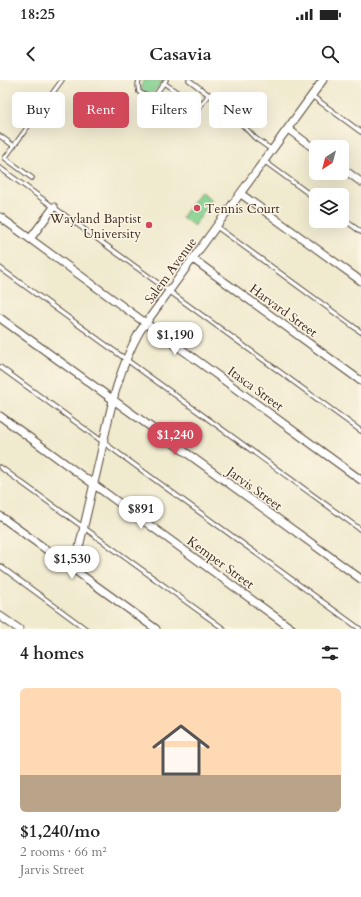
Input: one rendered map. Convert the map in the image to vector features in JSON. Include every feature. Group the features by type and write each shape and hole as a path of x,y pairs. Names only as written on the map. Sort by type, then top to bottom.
{"street":[{"name":"Salem Avenue","path":"74,569 113,400 126,358 146,323 324,80"},
{"path":"288,129 309,145"},
{"path":"349,173 361,182"},
{"path":"241,194 361,281"},
{"path":"30,239 54,207"},
{"name":"Itasca Street","path":"0,218 361,480"},
{"name":"Harvard Street","path":"193,259 361,381"},
{"name":"Jarvis Street","path":"0,318 361,580"},
{"name":"Kemper Street","path":"0,416 292,629"},
{"path":"0,516 156,629"},
{"path":"0,616 19,629"}],"lane":[{"path":"32,178 5,158 62,80"},
{"path":"139,80 138,85 140,92 148,97 154,95 165,82 199,108 209,94 189,80"},
{"path":"312,96 361,132"},
{"path":"246,128 258,141 272,150"},
{"path":"0,136 14,146"},
{"path":"264,161 309,194"},
{"path":"0,168 361,431"},
{"path":"349,223 361,232"},
{"path":"217,227 361,332"},
{"path":"0,268 361,530"},
{"path":"0,366 360,629"},
{"path":"0,467 224,629"},
{"path":"0,566 86,629"}],"green space":[{"path":"143,80 163,80 153,92 144,92 141,88"},
{"name":"Tennis Court","path":"200,191 212,200 194,226 182,217"}],"place":[{"name":"Tennis Court","path":"197,208"},
{"name":"Wayland Baptist University","path":"149,225"}]}
